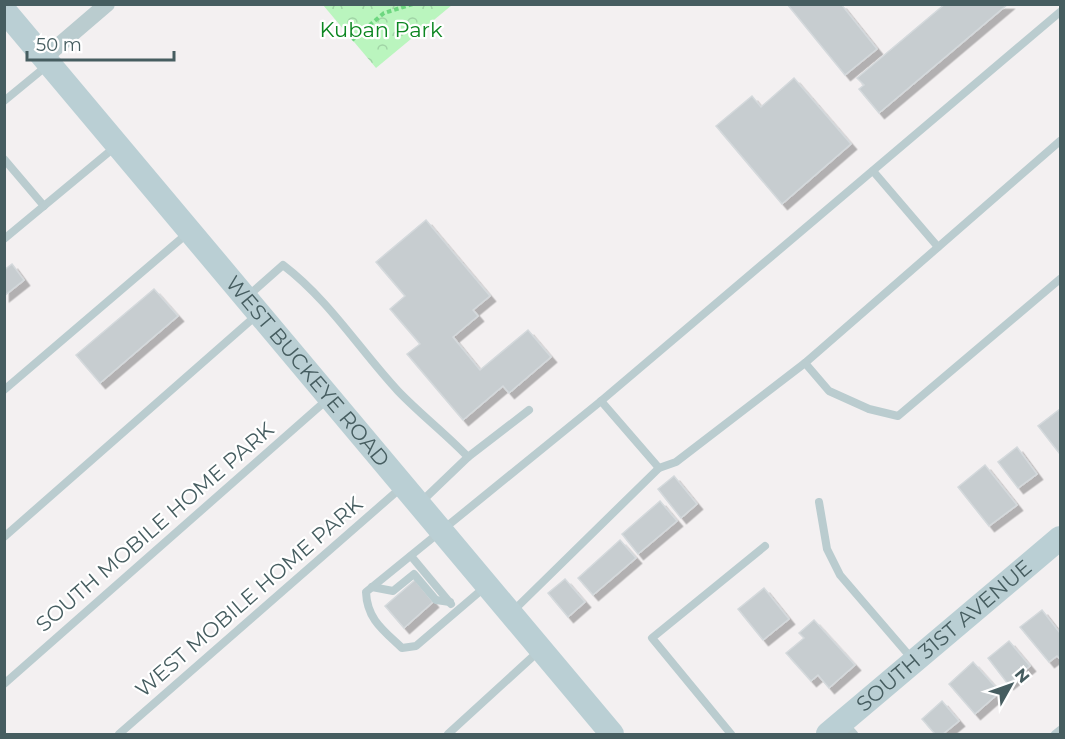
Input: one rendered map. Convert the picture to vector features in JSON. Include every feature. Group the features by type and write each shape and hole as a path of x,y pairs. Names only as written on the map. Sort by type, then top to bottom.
{"main road":[{"name":"WEST BUCKEYE ROAD","path":"4,10 612,735"},
{"name":"SOUTH 31ST AVENUE","path":"842,730 915,662 1060,538"}],"street":[{"path":"47,61 107,4"}],"lane":[{"path":"487,586 416,646 402,648 379,627 367,608 366,592 601,401 1060,12"},
{"path":"4,101 47,61"},
{"path":"510,614 658,468 676,462 805,363 1060,141"},
{"path":"4,239 117,145"},
{"path":"4,159 44,206"},
{"path":"873,171 938,247"},
{"path":"4,390 190,231"},
{"path":"4,537 252,306 283,266 298,277 344,325 399,392 443,430 468,458"},
{"path":"805,363 829,391 869,409 898,417 1060,279"},
{"name":"SOUTH MOBILE HOME PARK","path":"4,684 329,398"},
{"path":"601,401 658,468"},
{"path":"418,505 468,458 529,410"},
{"name":"WEST MOBILE HOME PARK","path":"119,735 403,486"},
{"path":"819,502 827,549 840,575 915,662"},
{"path":"731,735 652,638 765,546"},
{"path":"411,556 457,611"},
{"path":"372,587 393,591 414,574 436,600 450,602"},
{"path":"448,735 541,650"},
{"path":"1055,735 1060,730"}],"path":[{"path":"352,39 384,12 413,4"}],"green space":[{"name":"Kuban Park","path":"323,5 452,5 376,68"}],"building":[{"path":"787,4 841,4 877,49 845,75"},
{"path":"945,4 1008,4 879,113 859,89 864,85 857,78"},
{"path":"794,78 851,144 782,204 716,126 752,96 761,107"},
{"path":"426,220 490,296 473,310 478,316 453,337 480,370 528,330 551,357 509,393 503,386 463,420 407,354 420,344 390,309 405,296 376,262"},
{"path":"12,264 24,280 4,296 4,270"},
{"path":"154,289 178,316 100,383 76,355"},
{"path":"1060,409 1060,454 1038,426"},
{"path":"1017,447 1037,474 1018,488 998,462"},
{"path":"985,465 1017,505 989,526 958,487"},
{"path":"674,476 697,504 681,518 658,489"},
{"path":"660,501 677,521 638,554 622,534"},
{"path":"620,540 636,558 593,595 578,578"},
{"path":"565,579 585,602 568,617 548,593"},
{"path":"415,580 433,602 404,628 385,606"},
{"path":"764,588 789,619 763,640 738,609"},
{"path":"1042,610 1060,633 1060,659 1057,656 1049,662 1020,627"},
{"path":"814,620 855,665 829,688 818,675 811,681 786,653 804,638 799,633"},
{"path":"1009,641 1030,666 1008,684 988,658"},
{"path":"973,662 1000,692 975,714 949,684"},
{"path":"942,701 959,721 943,734 935,734 922,719"}]}
